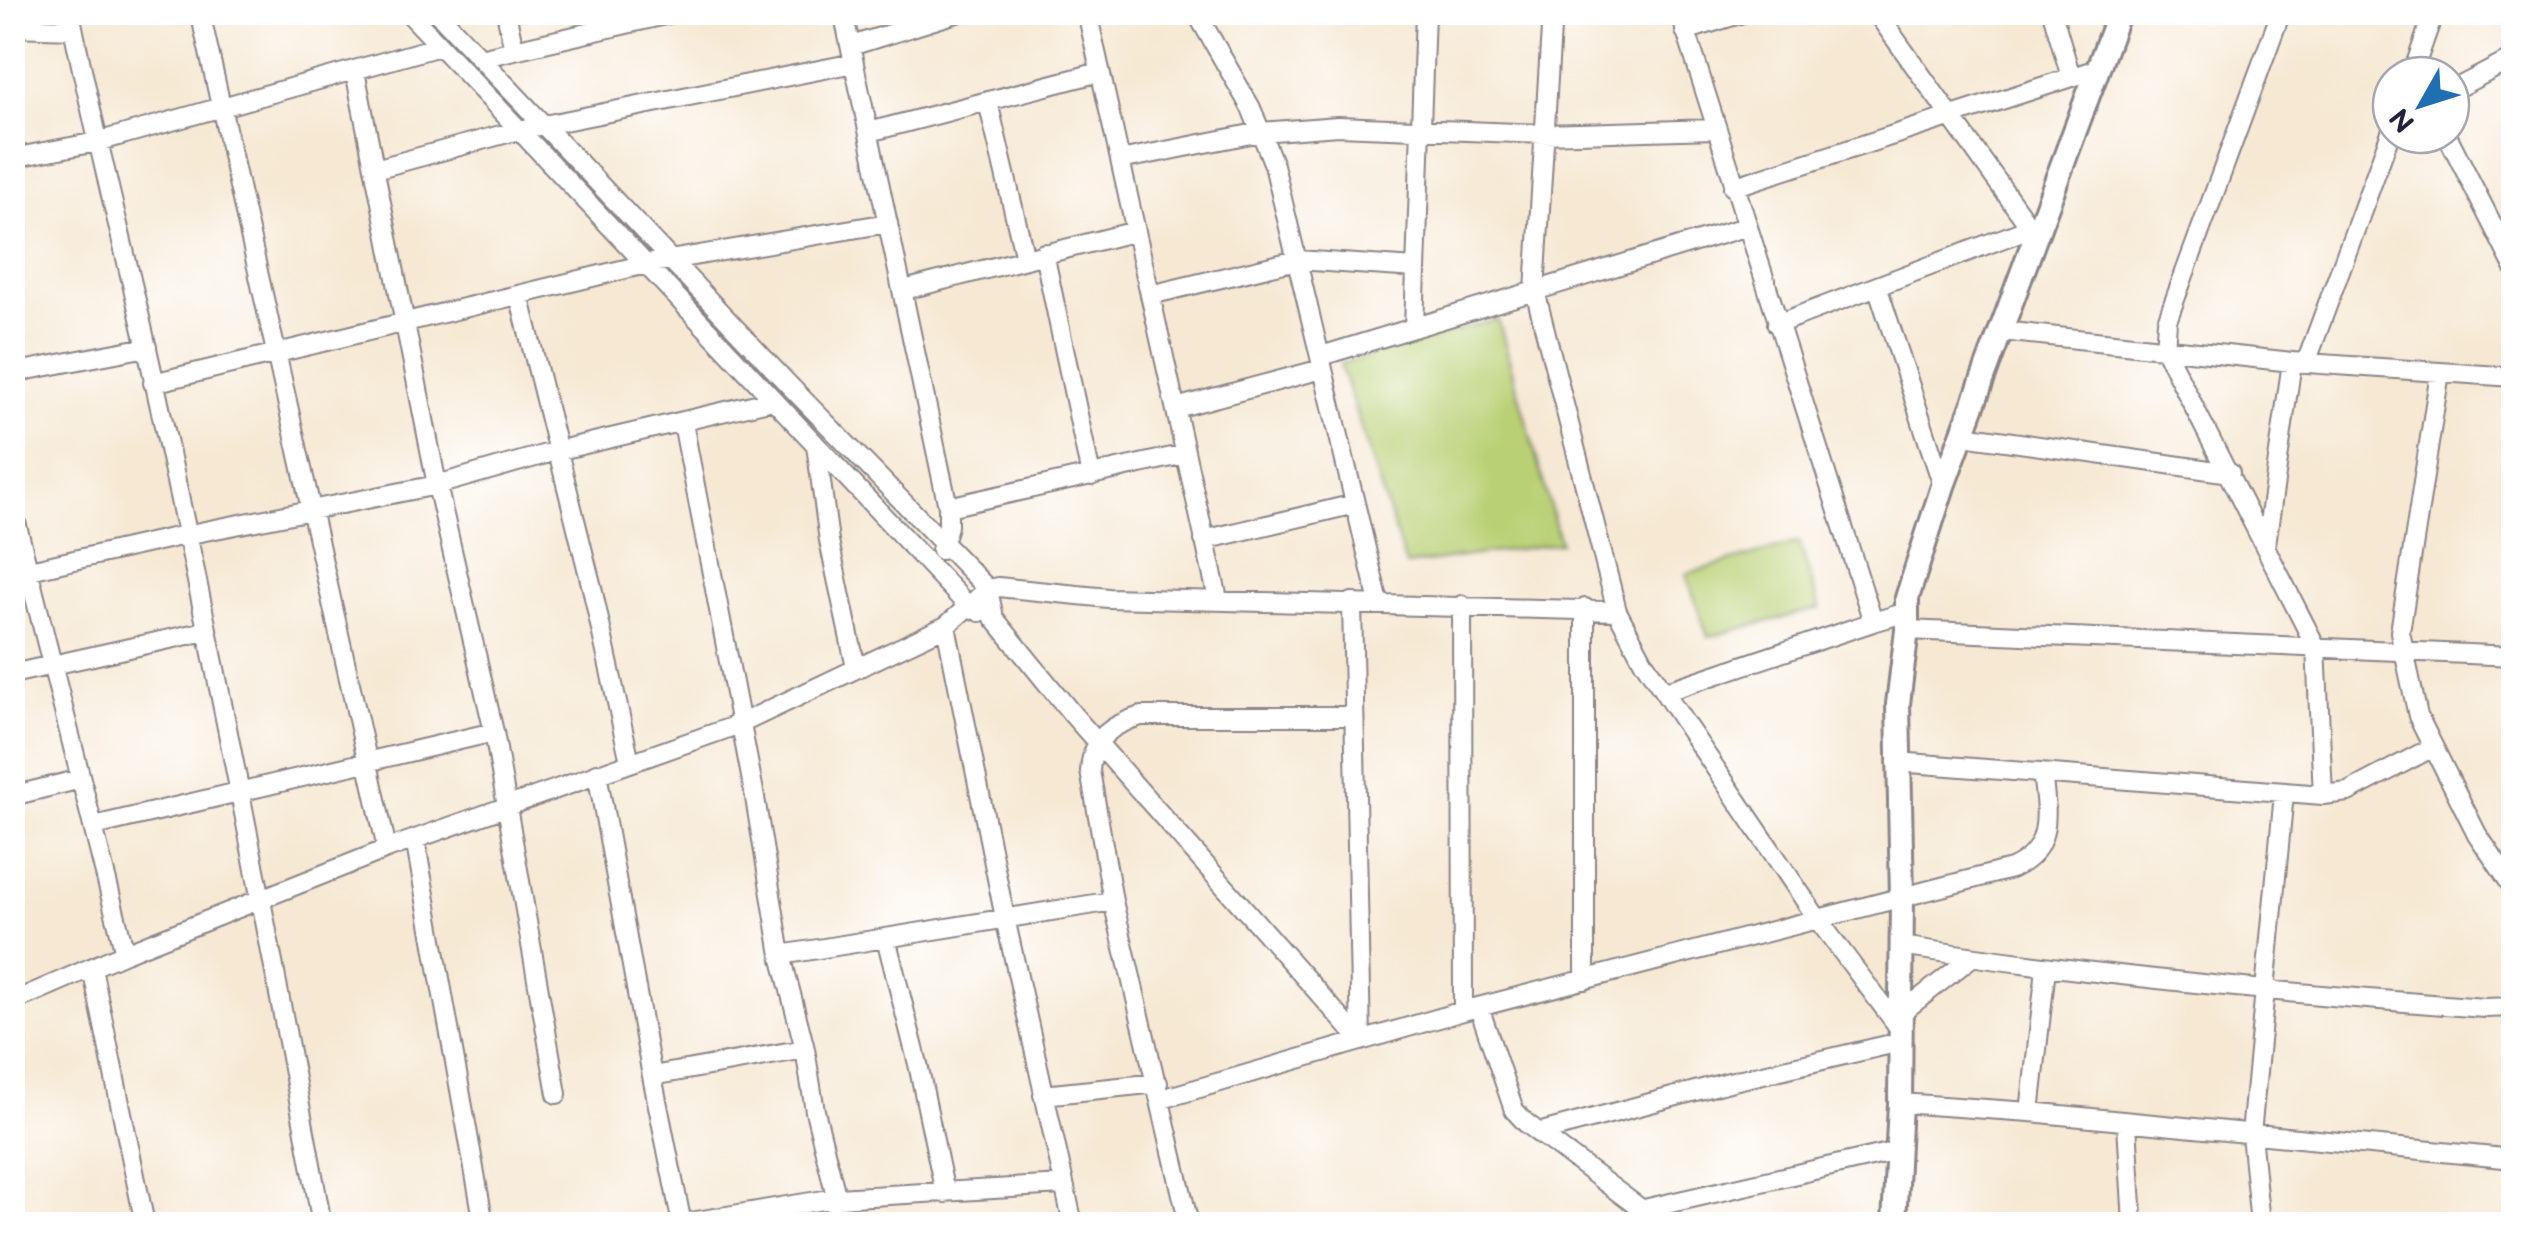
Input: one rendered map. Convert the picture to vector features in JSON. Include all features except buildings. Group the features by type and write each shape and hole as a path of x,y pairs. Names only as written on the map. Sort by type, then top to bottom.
{"street":[{"path":"200,12 386,849"},
{"path":"408,12 969,608 994,618"},
{"path":"437,12 988,590 994,618 1362,1041"},
{"path":"506,12 514,50"},
{"path":"480,58 646,16 678,12"},
{"path":"844,12 948,507 934,570"},
{"path":"375,169 518,130 852,55 960,12"},
{"path":"1086,12 1218,599"},
{"path":"1196,12 1251,108 1286,203 1379,603"},
{"path":"1414,328 1425,12"},
{"path":"1552,12 1535,290 1617,611 1664,692 1819,920 1900,1028"},
{"path":"1746,12 1682,22 1873,622"},
{"path":"1876,12 2034,232"},
{"path":"2052,12 2071,77"},
{"path":"1894,1224 1902,946 1898,704 1907,598 2034,232 2119,12"},
{"path":"2281,12 2167,321 2164,350 2316,647 2323,795"},
{"path":"2419,55 2434,12"},
{"path":"12,27 71,20 96,142 147,347 262,900 322,1224"},
{"path":"12,158 96,142 440,46"},
{"path":"2471,81 2514,58"},
{"path":"1733,187 2098,69"},
{"path":"355,71 437,485 494,732 557,1094"},
{"path":"869,132 1100,72"},
{"path":"988,102 1025,258"},
{"path":"1120,160 1261,132 1338,126 1544,134 1715,129"},
{"path":"2266,544 2299,362 2382,155"},
{"path":"2456,155 2514,266"},
{"path":"153,384 646,264 888,223"},
{"path":"1176,408 1414,328 1748,226"},
{"path":"904,290 1136,231"},
{"path":"1777,324 2034,232"},
{"path":"1044,253 1092,476"},
{"path":"1150,295 1297,260 1416,268"},
{"path":"1877,286 1943,486"},
{"path":"519,295 560,450 630,762"},
{"path":"2002,331 2164,350 2514,377"},
{"path":"12,373 147,347"},
{"path":"2440,372 2400,632 2418,716 2477,834 2514,889"},
{"path":"21,572 437,485 560,450 773,400"},
{"path":"683,423 781,955 843,1224"},
{"path":"1962,434 2230,473"},
{"path":"816,445 829,541 856,668"},
{"path":"948,507 1185,454"},
{"path":"1204,540 1355,504"},
{"path":"12,506 21,572 52,664 125,953"},
{"path":"12,1002 386,849 740,724 946,626 988,590 1021,587 1108,598 1462,604 1617,611"},
{"path":"1352,602 1362,1041"},
{"path":"1462,604 1471,1009 1514,1110 1538,1133 1661,1224"},
{"path":"1585,608 1585,980"},
{"path":"1664,692 1873,622 2514,656"},
{"path":"946,626 1073,1224"},
{"path":"12,674 206,632"},
{"path":"1189,1224 1113,901 1090,771 1091,756 1098,742 1118,723 1141,716 1354,716"},
{"path":"94,826 494,732"},
{"path":"1898,762 2323,795 2348,792 2433,746"},
{"path":"597,773 680,1224 836,1198 1064,1186"},
{"path":"1043,1094 1160,1091 2011,869 2034,856 2047,816 2042,773"},
{"path":"12,796 81,779"},
{"path":"2260,1224 2251,1134 2284,794"},
{"path":"415,839 484,1224"},
{"path":"781,955 1113,901"},
{"path":"886,938 945,1193"},
{"path":"1902,946 2046,968 2266,992 2514,1007"},
{"path":"1538,1133 1729,1082 1900,1028 1972,957"},
{"path":"92,968 145,1224"},
{"path":"2030,1112 2046,968"},
{"path":"652,1076 805,1049"},
{"path":"1900,1103 2514,1159"},
{"path":"2127,1124 2132,1224"},
{"path":"1640,1210 1898,1151"}],"green space":[{"path":"1498,319 1560,543 1406,565 1340,364"},
{"path":"1799,542 1820,608 1708,637 1686,574"}]}
